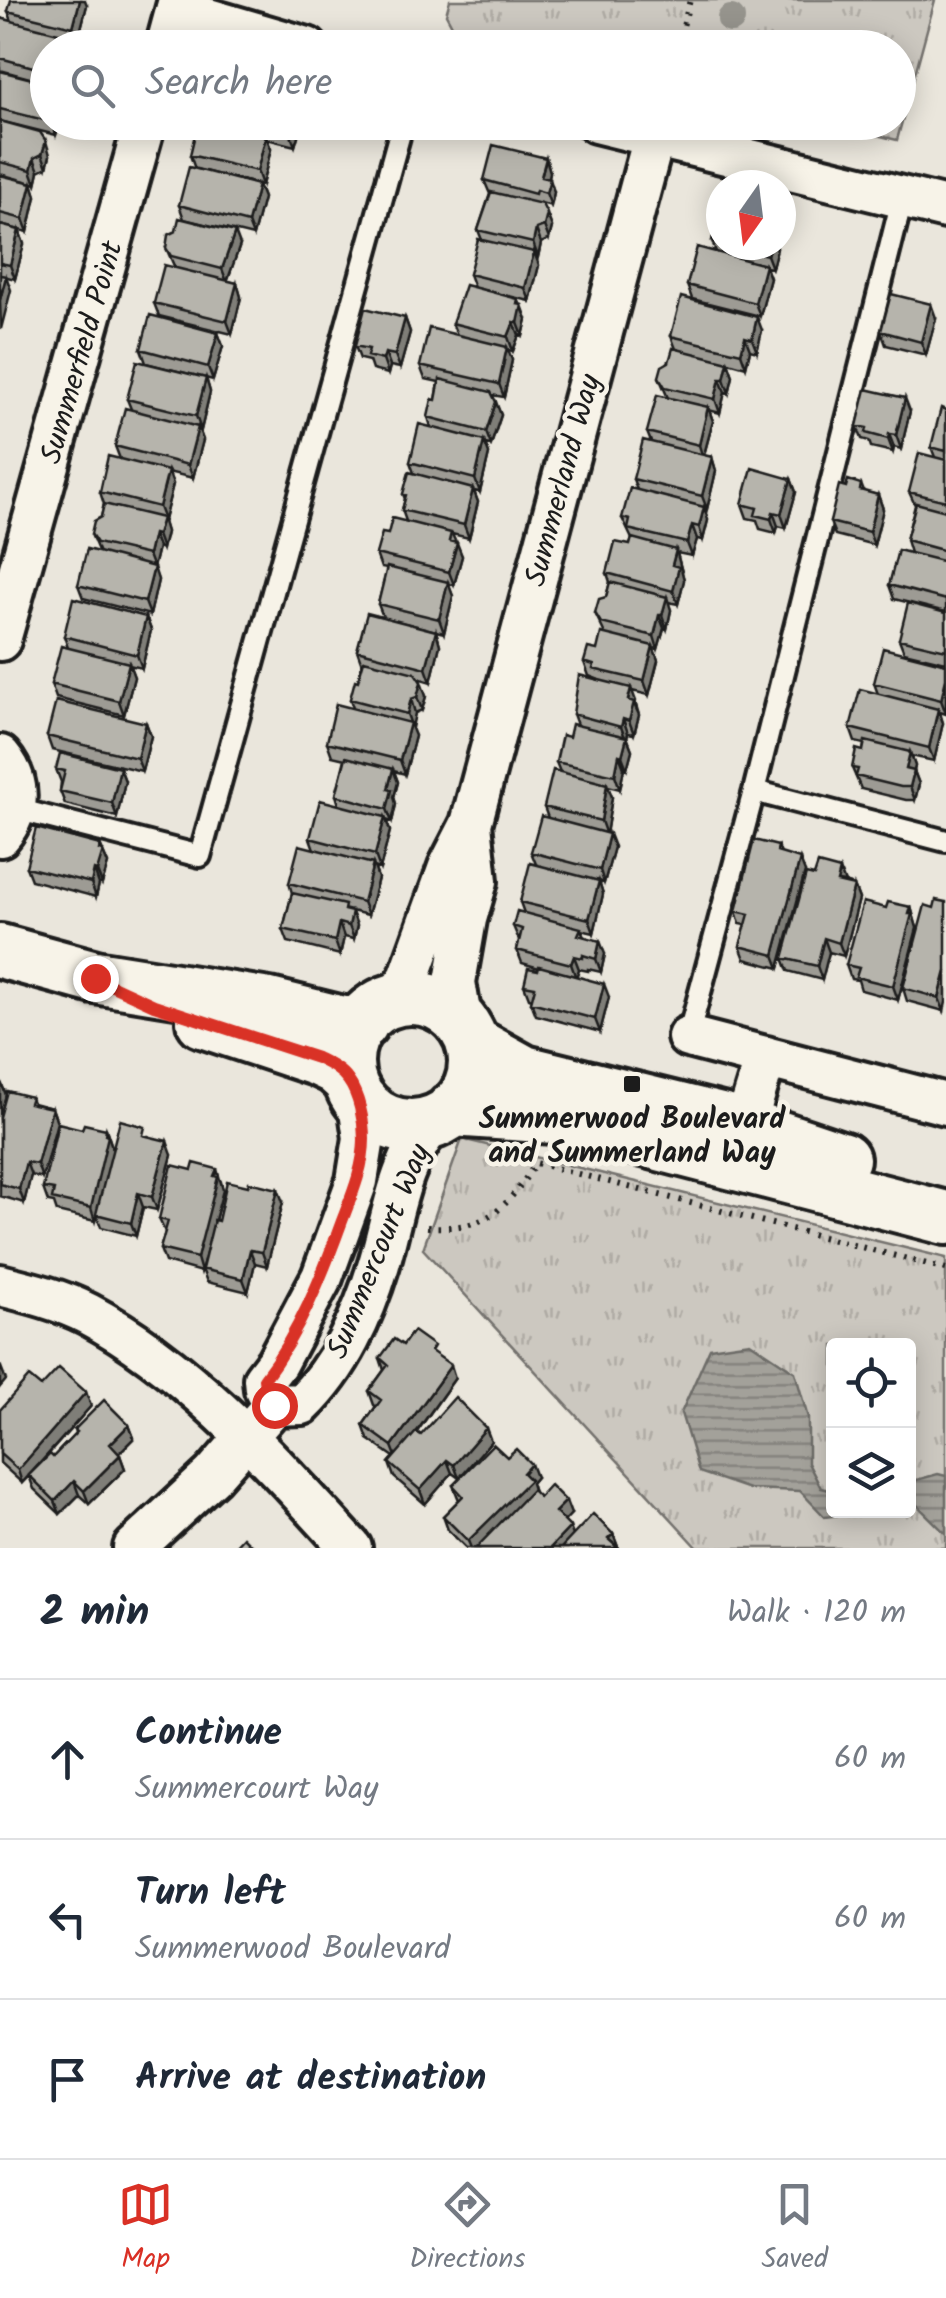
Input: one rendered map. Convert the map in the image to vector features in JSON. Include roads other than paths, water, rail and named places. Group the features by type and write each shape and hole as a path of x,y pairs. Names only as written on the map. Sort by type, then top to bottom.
{"street":[{"path":"174,19 224,30"},
{"name":"Summerfield Point","path":"0,640 140,140"},
{"name":"Summerland Way","path":"378,1010 409,978 449,867 471,824 653,140"},
{"path":"667,140 946,208"},
{"path":"0,756 12,773 17,791 8,822"},
{"name":"Summerland Way","path":"467,1034 456,1002 455,982 477,881 471,824"},
{"path":"0,952 95,978 269,1005 342,1022 415,997 442,1004 467,1034 524,1072 746,1126 852,1162 946,1186"},
{"path":"95,978 154,1005 317,1058 336,1068 374,1114 387,1123 402,1126 443,1116 554,1116 946,1218"},
{"path":"353,1088 347,1050 354,1031 378,1010"},
{"path":"443,1116 464,1100 475,1077 477,1067 467,1034"},
{"path":"688,1036 946,1104"},
{"path":"746,1126 766,1057"},
{"name":"Summercourt Way","path":"274,1405 264,1379 278,1362 322,1277 357,1180 364,1138 353,1088"},
{"name":"Summercourt Way","path":"134,1548 213,1475 274,1405 302,1404 320,1387 344,1351 378,1267 407,1162 418,1142 443,1116"},
{"path":"0,1285 85,1312 158,1360 279,1469 351,1548"}],"lane":[{"path":"8,822 200,856 398,140"},
{"path":"688,1036 754,791 902,196"},
{"path":"754,791 946,841"}],"place":[{"name":"Summerwood Boulevard and Summerland Way","path":"632,1084"}]}
